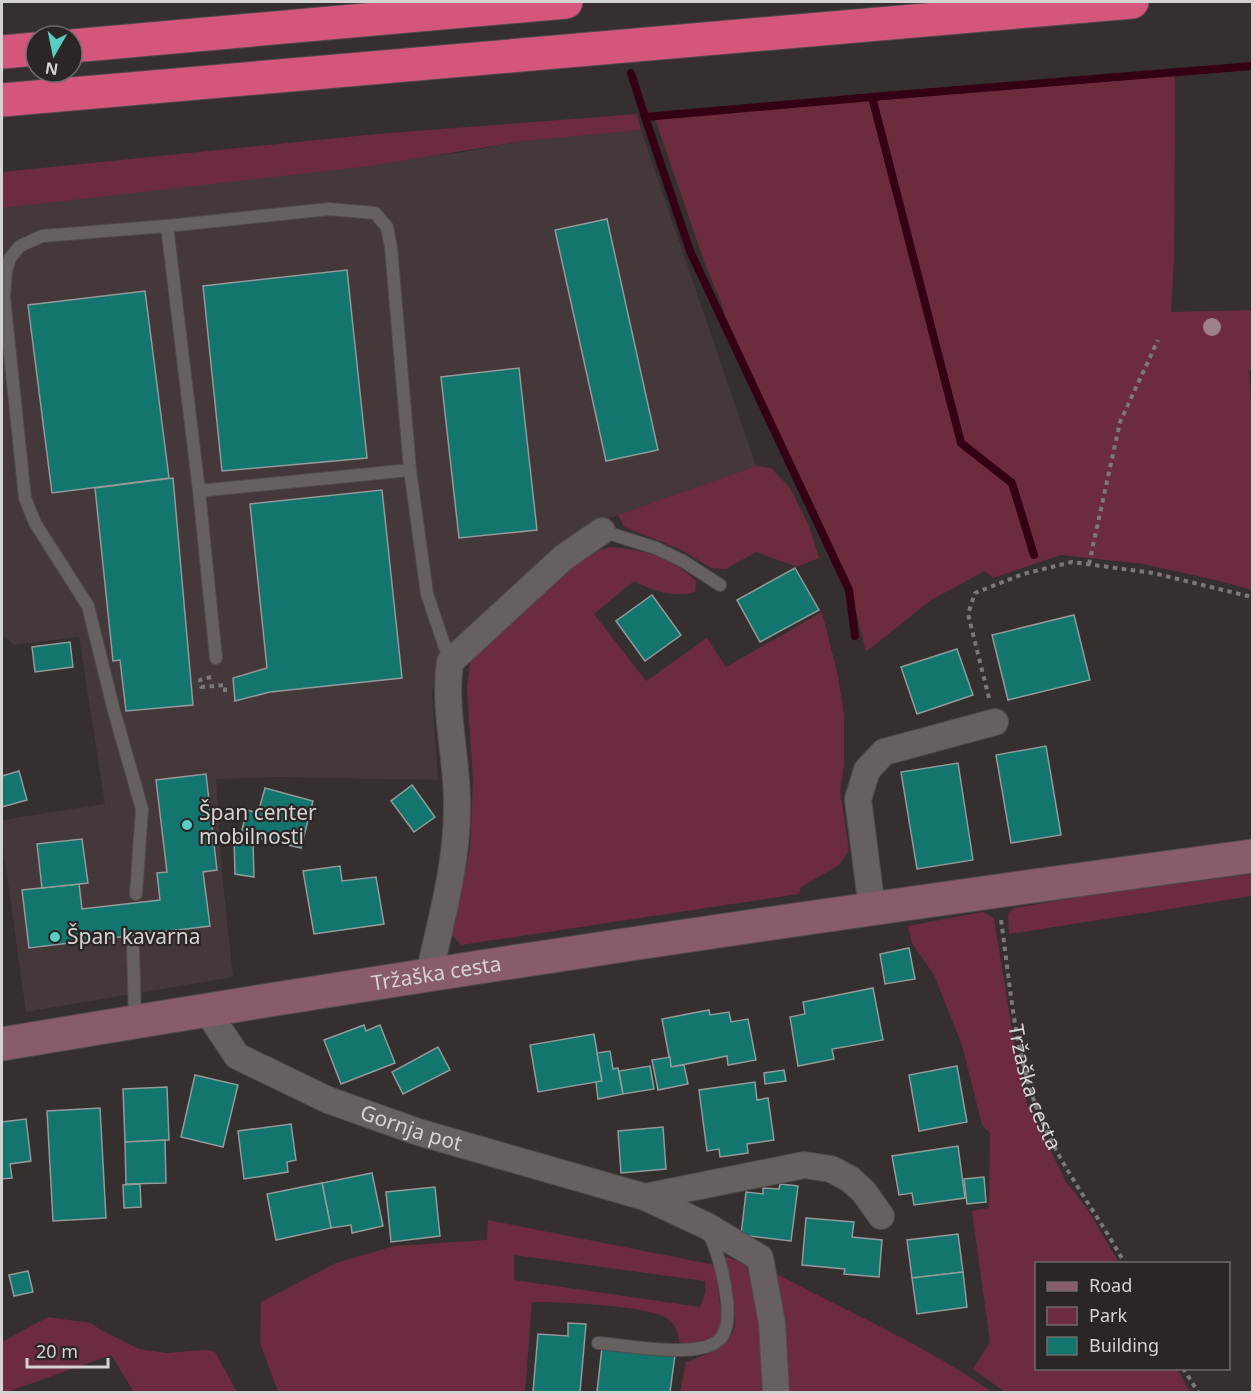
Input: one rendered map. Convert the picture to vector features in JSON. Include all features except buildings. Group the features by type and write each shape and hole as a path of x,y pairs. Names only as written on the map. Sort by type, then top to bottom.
{"highway":[{"path":"84,45 566,2"},
{"path":"2,100 1132,2"},
{"path":"2,52 24,50"}],"main road":[{"name":"Tržaška cesta","path":"2,1044 429,975 996,891 1252,856"}],"street":[{"path":"429,975 456,847 456,770 446,687 450,662 564,557 602,531"},
{"path":"872,909 858,799 867,770 884,752 995,722"},
{"name":"Gornja pot","path":"207,1011 237,1056 328,1100 418,1132 645,1197 706,1226 760,1257 772,1323 776,1392"},
{"name":"Gornja pot","path":"645,1197 804,1165 831,1169 850,1179 864,1192 881,1216"}],"lane":[{"path":"136,894 142,809 114,711 88,606 35,523 25,498 4,297 6,271 10,258 20,246 42,236 167,226 328,208 375,213 387,227 391,247 410,470 427,594 450,662"},
{"path":"167,226 199,491 216,658"},
{"path":"199,491 410,470"},
{"path":"602,531 657,548 683,561 720,585"},
{"path":"133,948 135,1022"},
{"path":"598,1343 681,1351 698,1350 718,1342 724,1334 728,1319 727,1303 716,1247 706,1226"}],"path":[{"path":"1089,564 1120,422 1158,340"},
{"path":"995,722 968,614 975,593 1023,574 1072,562 1153,573 1252,597"},
{"path":"212,677 200,680 201,687 225,685 225,694"},
{"name":"Tržaška cesta","path":"996,891 1022,1061 1032,1096 1046,1130 1068,1170 1124,1262"},
{"path":"1184,1370 1198,1392"}],"shaded area":[{"path":"641,130 756,466 582,528 465,632 439,659 432,693 438,780 277,777 216,779 222,874 233,977 26,1012 2,839 2,820 105,804 79,637 14,645 2,634 2,208 465,152 524,141"}],"green space":[{"path":"1175,74 1174,259 1171,312 1252,310 1252,369 1249,371 1252,413 1252,590 1143,564 1061,555 993,578 985,571 931,600 866,652 852,596 835,552 730,332 653,113"},
{"path":"637,114 641,130 524,141 369,166 2,208 2,172 377,134"},
{"path":"756,466 771,468 790,488 809,526 819,558 797,567 756,552 726,569 711,568 680,549 624,527 618,515"},
{"path":"610,547 636,550 657,556 676,565 696,581 695,592 671,594 634,581 594,614 646,681 707,638 726,667 822,612 838,676 844,715 844,765 840,791 849,850 839,865 801,887 799,894 461,945 452,935 470,848 473,781 467,688 470,663 477,649 571,567 594,552"},
{"path":"1252,874 1252,896 1009,934 1008,914 1014,908 1078,897"},
{"path":"982,912 994,918 1017,1062 1027,1104 1066,1182 1088,1210 1118,1262 1035,1262 1035,1370 1178,1370 1190,1392 1005,1392 973,1369 990,1342 972,1211 989,1208 990,1133 982,1125 962,1045 934,975 912,943 908,926"},
{"path":"488,1220 715,1265 722,1320 715,1340 700,1345 680,1343 671,1321 658,1314 642,1310 603,1305 532,1302 525,1392 278,1392 260,1343 261,1302 336,1263 394,1246 487,1240","holes":["514,1255 705,1281 705,1293 700,1307 514,1280"]},
{"path":"725,1256 746,1265 769,1347 769,1392 680,1392 686,1362 709,1353 724,1343 732,1333 735,1321 734,1308"},
{"path":"771,1271 912,1343 992,1392 783,1392"},
{"path":"48,1317 91,1323 139,1349 167,1353 204,1350 215,1352 237,1392 134,1392 111,1355 2,1392 2,1342"}],"waterway":[{"path":"872,97 1252,66"},
{"path":"631,73 645,117 872,97 961,443 1012,483 1034,555"},
{"path":"645,117 690,251 849,590 855,636"}],"place":[{"name":"Špan center mobilnosti","path":"187,825"},
{"name":"Špan kavarna","path":"55,937"}]}
